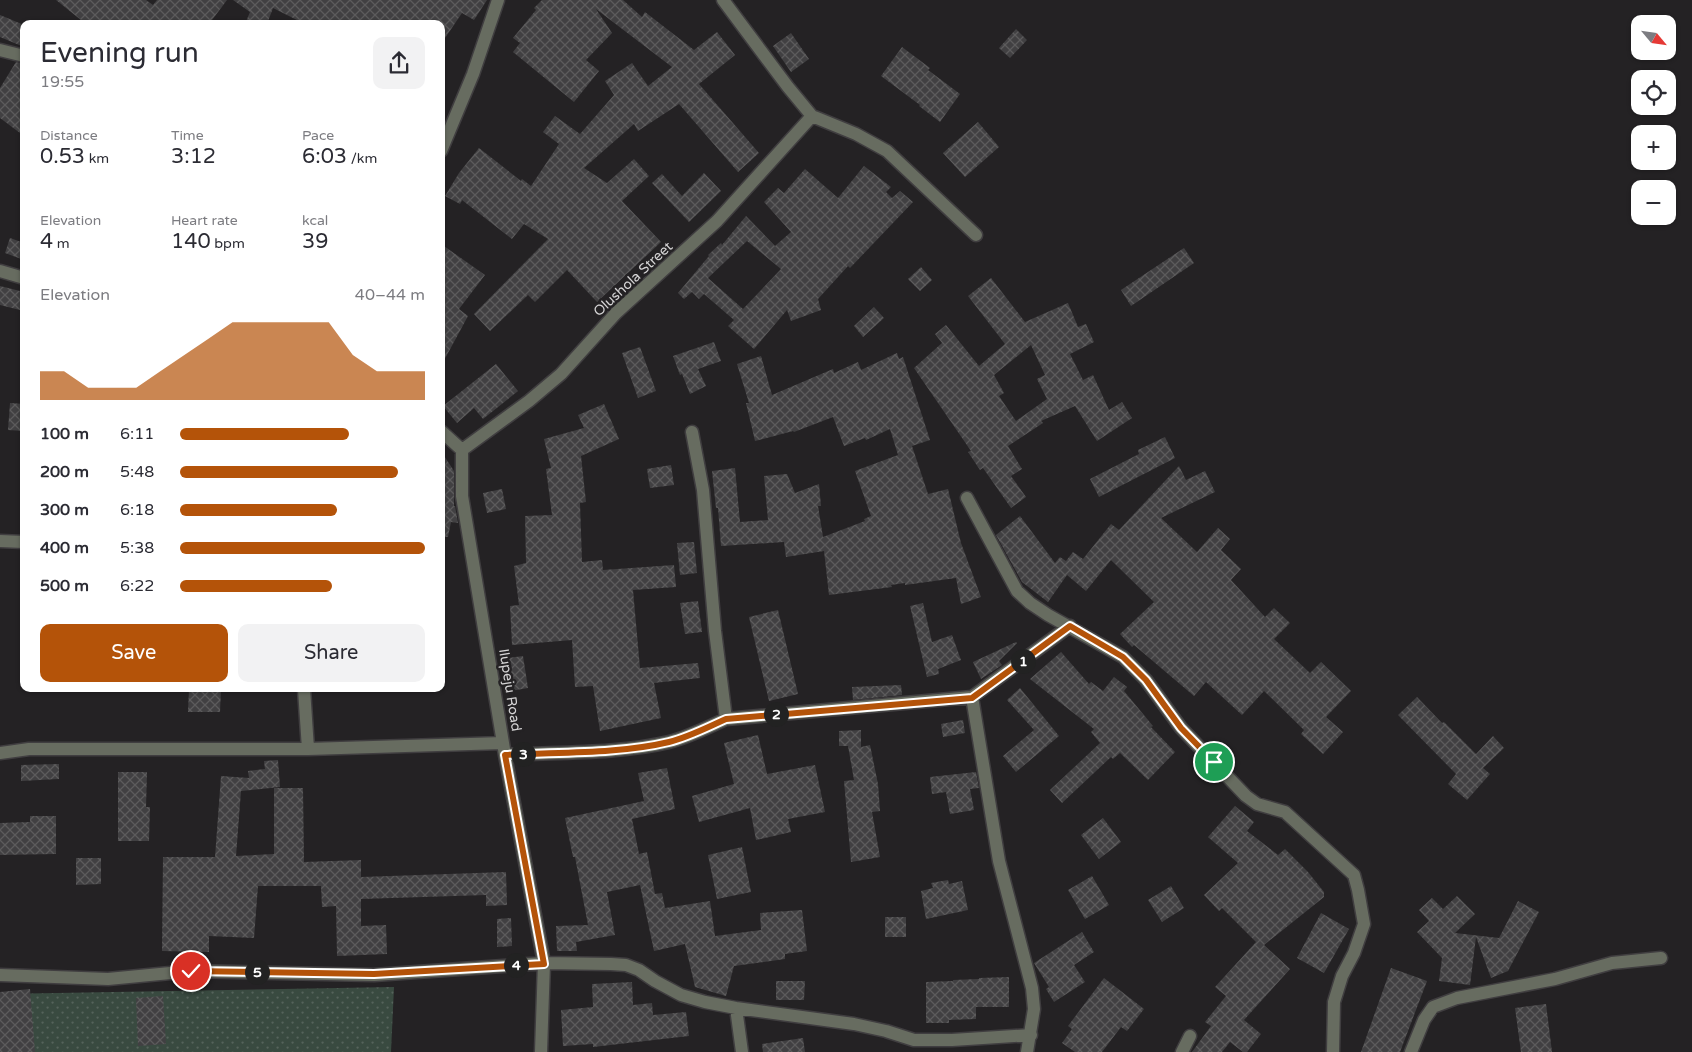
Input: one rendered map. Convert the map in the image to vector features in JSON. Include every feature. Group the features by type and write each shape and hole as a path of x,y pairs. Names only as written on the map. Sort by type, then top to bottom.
{"street":[{"path":"445,141 473,74 498,0"},
{"path":"723,0 812,116 856,134 887,151 976,235"},
{"path":"0,50 20,55"},
{"name":"Olushola Street","path":"462,450 529,401 561,374 616,313 717,221 812,116"},
{"path":"0,271 20,277"},
{"path":"692,432 703,490 715,631 726,719"},
{"path":"445,435 462,450"},
{"name":"Ilupeju Road","path":"462,450 462,496 504,749 544,964 541,1052"},
{"path":"967,498 1017,592 1030,603 1123,657 1146,680 1181,728 1246,796 1257,804 1285,812 1354,875 1364,924 1354,953 1342,976 1334,1002 1332,1052"},
{"path":"0,541 20,542"},
{"path":"0,753 39,749 635,748 670,741 698,732 726,719 972,698 1070,626"},
{"path":"304,692 308,749"},
{"path":"972,698 999,861 1032,988 1034,1009 1027,1052"},
{"path":"1411,1052 1424,1020 1434,1007 1456,998 1555,979 1612,963 1661,958"},
{"path":"0,975 108,979 191,971 374,974 544,964 626,965 639,970 681,995 705,1002 854,1024 914,1040 952,1040 1031,1035"},
{"path":"736,1008 742,1052"},
{"path":"1182,1052 1190,1036"}],"green space":[{"path":"394,987 391,1052 0,1052 0,994"}],"building":[{"path":"56,0 146,0 153,5 157,0 227,0 212,20 81,20"},
{"path":"233,0 487,0 474,20 462,13 445,38 445,20 297,20 273,8 268,20 247,20 250,12"},
{"path":"542,0 623,0 642,17 645,12 694,50 717,32 735,55 699,84 759,153 738,172 679,104 638,131 634,124 584,168 607,183 634,159 649,176 622,201 661,242 597,302 567,270 535,302 528,295 490,331 474,314 548,239 524,224 512,239 462,200 460,204 445,196 459,173 479,148 521,181 522,179 531,186 559,144 543,132 555,116 580,134 614,95 605,81 632,63 648,86 672,67 596,9 612,33 586,60 599,71 574,102 513,52 520,43 513,38 536,10 534,8"},
{"path":"0,15 20,23 20,45 0,37"},
{"path":"1016,29 1027,40 1010,58 999,48"},
{"path":"791,33 809,59 791,72 773,46"},
{"path":"902,47 930,68 928,70 960,94 940,122 881,76"},
{"path":"16,62 20,63 20,133 0,118 0,88"},
{"path":"978,122 999,147 965,177 943,153"},
{"path":"864,166 891,187 886,192 892,198 900,191 913,202 850,268 848,266 818,299 821,310 791,321 787,310 754,349 728,326 734,320 704,294 699,299 692,292 684,299 678,293 708,255 721,243 722,245 746,216 775,246 791,232 764,202 778,188 784,193 805,169 838,198","holes":["747,241 781,269 743,309 708,278"]},
{"path":"704,173 721,191 689,222 652,183 662,174 682,196"},
{"path":"10,238 20,242 20,259 5,253"},
{"path":"445,247 485,275 459,309 468,316 445,359"},
{"path":"1184,248 1194,263 1131,306 1121,290"},
{"path":"921,267 932,280 920,291 908,279"},
{"path":"991,278 1025,322 1068,303 1078,327 1086,324 1094,342 1070,354 1083,380 1093,375 1109,410 1122,402 1132,418 1097,441 1075,406 1041,421 1043,423 1008,446 1022,469 1011,476 1026,497 1011,508 983,468 980,470 968,452 971,451 914,368 942,343 935,334 946,325 979,366 1005,344 968,296","holes":["1031,345 1045,375 1037,379 1047,399 1016,421 999,396 1004,393 994,375"]},
{"path":"0,286 20,291 20,310 0,305"},
{"path":"874,307 884,318 863,337 854,326"},
{"path":"714,342 721,361 698,369 706,386 690,394 673,356"},
{"path":"640,347 656,391 638,398 622,353"},
{"path":"897,353 899,359 903,357 930,440 912,446 928,494 948,489 961,543 981,597 961,604 956,578 905,585 905,583 891,585 892,587 829,595 824,551 786,557 784,542 721,546 718,508 716,508 712,471 735,468 740,522 768,520 764,476 787,474 795,493 819,484 821,506 818,506 823,537 865,521 864,519 871,516 855,471 898,455 890,429 866,440 865,438 844,446 833,417 794,432 755,441 746,403 749,403 737,364 761,356 772,395 833,369 834,373 858,362 861,370"},
{"path":"496,364 518,391 483,419 474,408 457,423 445,408 445,404"},
{"path":"10,403 20,404 20,431 8,430"},
{"path":"604,404 619,439 581,456 586,502 580,503 582,562 602,560 603,570 674,565 676,587 633,590 640,668 698,663 700,678 654,683 661,718 600,731 593,686 575,687 572,640 512,645 510,606 519,605 514,566 526,563 525,516 552,515 546,469 551,468 544,439 584,428 578,415"},
{"path":"1165,437 1175,458 1099,497 1090,479 1139,454 1138,450"},
{"path":"445,457 454,471 454,506 458,523 451,522 448,537 445,537"},
{"path":"671,465 674,485 650,488 647,469"},
{"path":"1179,466 1186,480 1205,471 1215,492 1161,518 1197,552 1218,528 1230,539 1221,550 1241,569 1231,580 1265,617 1274,608 1290,623 1274,639 1310,673 1321,662 1351,691 1326,717 1343,732 1323,754 1301,734 1304,730 1264,691 1242,715 1206,682 1194,696 1134,645 1132,647 1120,634 1154,602 1111,560 1086,591 1067,575 1048,602 1022,582 996,535 1020,516 1055,563 1060,557 1066,561 1073,552 1083,559 1111,524 1119,530"},
{"path":"502,489 506,509 487,513 483,493"},
{"path":"694,542 697,573 680,575 677,543"},
{"path":"698,601 702,632 685,634 680,603"},
{"path":"923,603 932,642 952,635 961,660 938,669 939,674 927,677 910,606"},
{"path":"778,610 798,694 769,701 749,617"},
{"path":"1016,642 999,661 1002,665 981,679 973,662"},
{"path":"1061,652 1089,684 1091,682 1103,691 1114,677 1127,687 1124,691 1153,726 1151,727 1175,752 1148,780 1120,753 1113,759 1111,757 1062,803 1050,790 1100,743 1091,732 1094,729 1030,679"},
{"path":"523,656 528,688 505,692 500,659"},
{"path":"901,685 902,695 853,700 852,687"},
{"path":"1020,688 1059,736 1016,772 1003,756 1034,730 1007,700"},
{"path":"189,692 221,692 220,712 188,712"},
{"path":"1417,697 1476,754 1493,736 1504,748 1483,768 1490,774 1467,800 1448,784 1456,774 1398,715"},
{"path":"963,720 965,733 943,737 941,724"},
{"path":"861,730 861,747 870,745 878,784 880,811 872,812 880,857 851,862 844,781 854,780 848,746 839,746 839,731"},
{"path":"758,735 767,774 815,765 825,812 788,819 791,832 756,840 750,808 699,822 692,796 734,784 724,743"},
{"path":"278,760 280,787 241,791 236,856 274,854 274,788 303,788 304,862 361,860 361,877 506,872 507,905 486,906 486,895 361,899 361,926 386,925 387,954 337,956 336,906 322,907 321,886 258,886 254,938 209,936 209,952 162,951 163,857 215,857 221,776 249,778 248,771 265,769 264,761"},
{"path":"59,764 59,779 21,781 21,765"},
{"path":"667,768 675,809 632,819 639,854 647,852 655,894 662,893 665,908 710,901 715,936 761,930 760,913 802,910 807,951 785,954 785,959 734,966 726,996 695,987 685,944 654,951 640,885 607,892 615,935 576,942 577,951 557,951 556,926 588,925 575,857 573,857 565,818 644,801 638,773"},
{"path":"118,772 147,772 146,807 150,807 149,841 118,841"},
{"path":"976,772 979,788 970,789 974,810 950,814 946,792 932,794 930,777"},
{"path":"1235,806 1254,822 1247,831 1278,855 1285,849 1308,872 1324,892 1324,897 1264,945 1290,969 1244,1020 1261,1034 1247,1052 1243,1052 1230,1042 1222,1052 1192,1052 1211,1026 1205,1022 1226,996 1215,987 1256,942 1222,908 1219,911 1204,895 1238,863 1208,837"},
{"path":"30,816 56,816 56,854 0,855 0,823 30,822"},
{"path":"1103,818 1121,842 1099,859 1081,835"},
{"path":"742,847 751,892 717,899 708,855"},
{"path":"76,858 101,858 101,884 76,885"},
{"path":"1092,876 1109,905 1085,919 1068,890"},
{"path":"948,880 949,884 962,881 968,910 926,919 921,891 933,888 931,883"},
{"path":"1171,886 1184,908 1162,922 1148,900"},
{"path":"1457,896 1475,914 1455,933 1499,938 1518,901 1539,912 1508,971 1491,978 1476,937 1470,985 1439,981 1442,958 1417,932 1429,921 1419,910 1432,898 1443,909"},
{"path":"1321,913 1349,929 1324,973 1297,958"},
{"path":"885,917 906,917 906,937 885,937"},
{"path":"511,918 512,946 497,947 497,919"},
{"path":"1082,932 1094,952 1074,965 1085,982 1054,1002 1046,989 1049,987 1034,963"},
{"path":"1391,968 1427,981 1400,1052 1361,1052"},
{"path":"1009,977 1009,1007 976,1007 976,1019 949,1020 949,1023 926,1023 926,982"},
{"path":"1104,978 1144,1009 1127,1031 1121,1027 1102,1052 1075,1052 1062,1043 1072,1029 1068,1026"},
{"path":"776,981 805,981 804,1000 776,1000"},
{"path":"632,982 633,1005 652,1003 653,1015 686,1012 689,1036 593,1047 593,1044 563,1046 561,1010 593,1007 592,984"},
{"path":"30,989 35,1052 0,1052 0,992"},
{"path":"163,996 166,1044 138,1046 136,998"},
{"path":"1546,1004 1552,1052 1521,1052 1515,1008"},
{"path":"803,1038 805,1052 763,1052 762,1044"}],"route":[{"path":"191,971 374,974 544,964 505,755 635,748 670,741 698,732 726,719 881,704 972,698 1070,626 1123,657 1146,680 1181,728 1214,762"}]}
